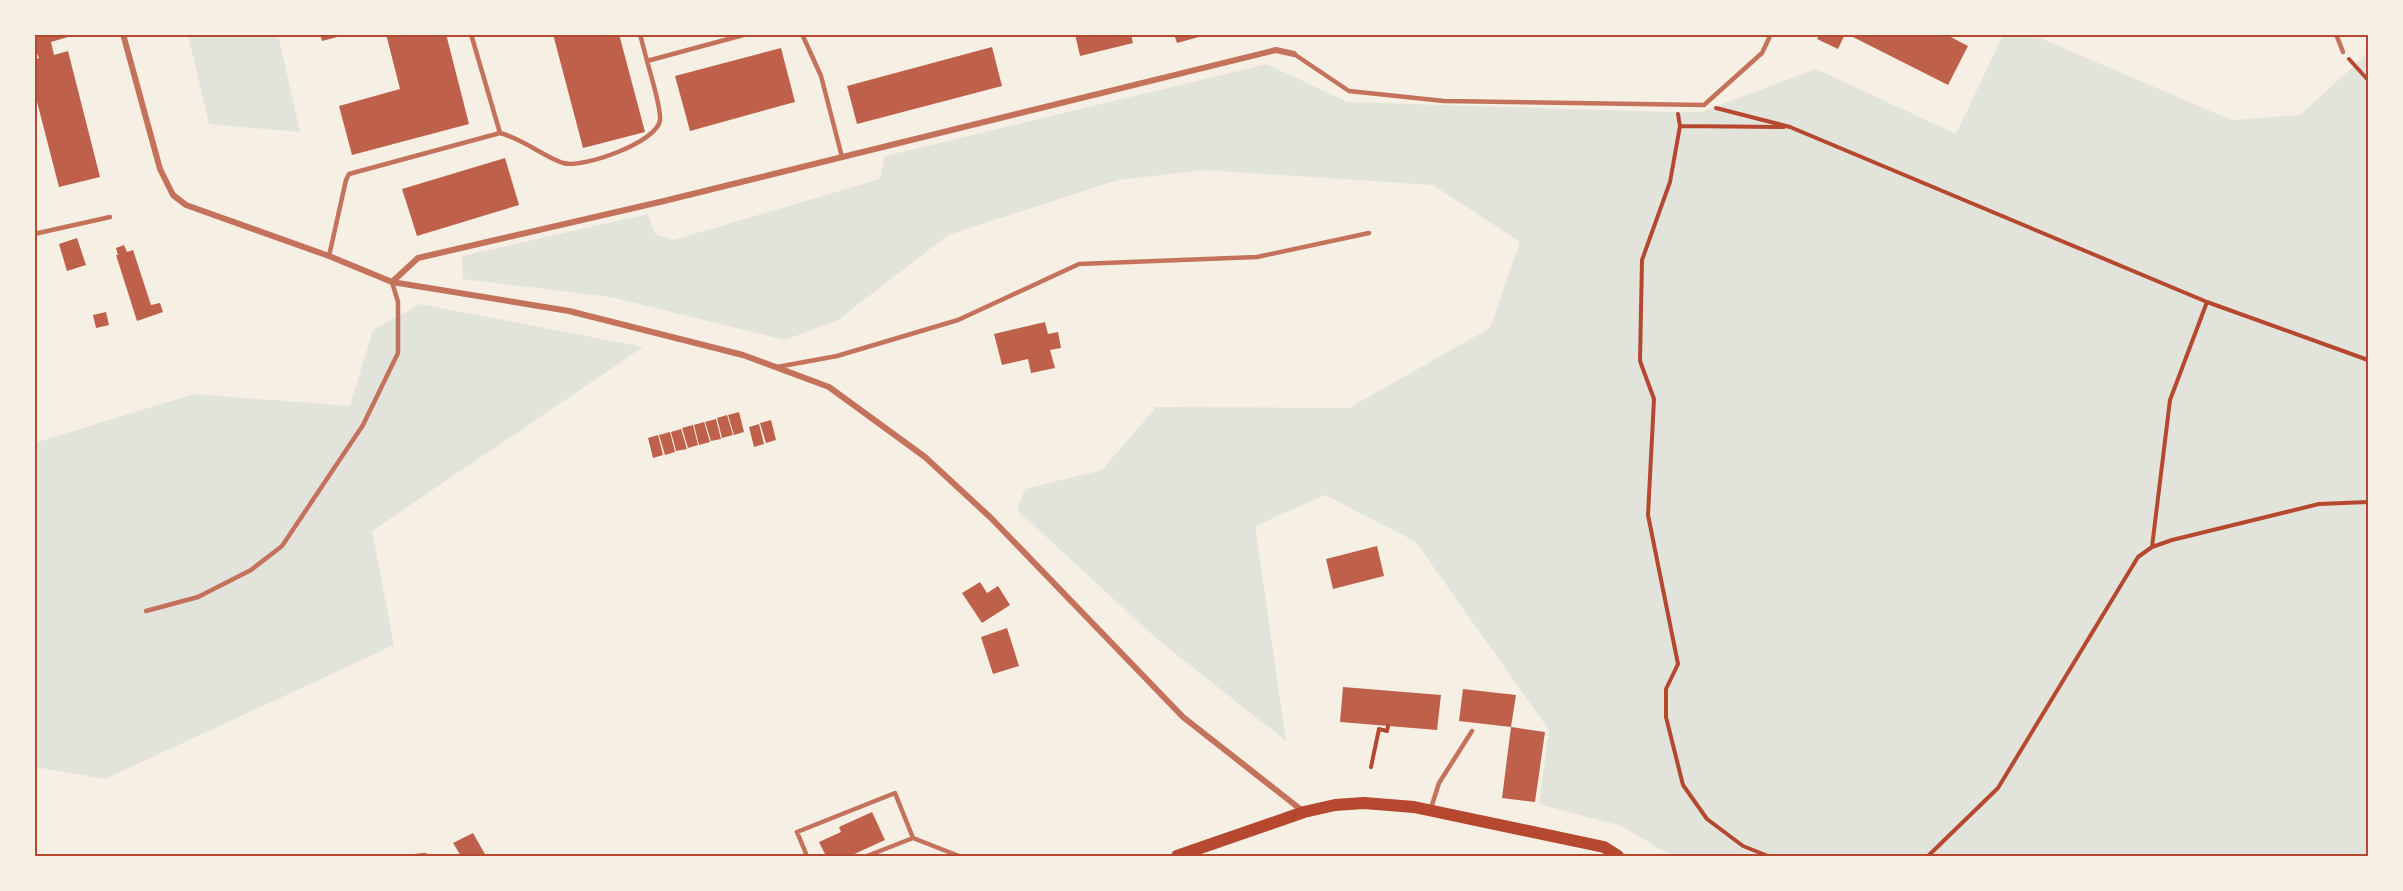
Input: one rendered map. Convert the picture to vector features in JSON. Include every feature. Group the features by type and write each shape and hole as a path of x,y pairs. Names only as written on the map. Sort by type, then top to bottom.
{"main road":[{"path":"1177,856 1304,812 1335,805 1364,803 1430,811 1604,847 1618,856"}],"street":[{"path":"123,34 160,169 172,195 186,205 329,256 392,282 569,311 743,355 829,387 925,457 991,518 1183,717 1304,812"},
{"path":"392,282 418,258 664,201 1276,50 1294,54"}],"lane":[{"path":"471,34 500,133"},
{"path":"329,256 349,174 500,133 563,163 576,165 589,163 648,138 656,130 660,119 640,34"},
{"path":"648,61 747,34"},
{"path":"802,34 820,76 842,157"},
{"path":"1294,54 1349,91 1444,101 1704,105 1762,53 1771,34"},
{"path":"2337,34 2343,52"},
{"path":"34,234 110,217"},
{"path":"777,367 837,356 958,320 1079,264 1257,257 1370,233"},
{"path":"146,611 198,597 251,570 282,546 363,425 398,353 398,302 392,282"},
{"path":"1430,811 1439,783 1472,731"},
{"path":"807,856 797,832 895,793 913,838"},
{"path":"867,856 913,838 959,856"},
{"path":"416,856 427,856"}],"path":[{"path":"2343,52 2368,80"},
{"path":"1676,104 1680,126 1670,182 1642,260 1640,350 1640,361 1653,399 1648,515 1678,664 1666,689 1666,717 1683,785 1707,819 1743,846 1768,856"},
{"path":"1704,105 1790,127 2206,302 2368,360"},
{"path":"1680,126 1790,127"},
{"path":"2152,547 2170,400 2206,302"},
{"path":"1928,856 1998,788 2138,557 2152,547 2172,540 2319,504 2368,502"},
{"path":"1371,767 1379,729 1387,731 1388,726"}],"shaded area":[{"path":"188,35 278,35 300,132 209,124"},
{"path":"2003,35 2033,35 2231,120 2300,115 2368,53 2368,856 1672,856 1621,826 1539,804 1549,730 1416,542 1325,495 1255,526 1286,741 1157,639 1017,510 1025,489 1102,470 1156,407 1349,408 1490,328 1520,242 1433,185 1204,170 1118,180 948,235 838,320 785,340 610,297 463,279 462,256 648,214 655,234 674,240 880,179 885,156 1267,64 1347,102 1667,112 1701,112 1816,69 1956,134"},
{"path":"420,304 643,347 372,531 394,645 105,779 35,767 34,443 194,394 350,406 373,330"}],"building":[{"path":"34,34 78,34 51,42 54,55 68,51 100,177 59,187 34,90 34,60 39,58 34,47"},
{"path":"320,34 345,34 345,35 322,41"},
{"path":"386,34 446,34 469,124 352,155 339,106 400,89"},
{"path":"553,34 619,34 645,132 583,148"},
{"path":"1075,34 1131,34 1133,43 1080,56"},
{"path":"1174,34 1206,34 1206,35 1177,43"},
{"path":"1820,34 1845,34 1838,49 1817,39"},
{"path":"1847,34 1945,34 1968,46 1948,85"},
{"path":"992,47 1002,86 857,124 847,86"},
{"path":"781,48 795,102 690,131 675,76"},
{"path":"505,158 519,205 417,236 402,189"},
{"path":"77,238 86,265 67,271 59,244"},
{"path":"124,245 127,252 133,250 151,305 160,303 163,312 137,321 116,255 118,255 116,248"},
{"path":"106,312 109,325 96,328 93,315"},
{"path":"1045,322 1048,334 1058,332 1061,348 1050,350 1055,368 1031,373 1028,359 1002,365 994,334"},
{"path":"739,412 744,432 734,435 728,415"},
{"path":"727,415 733,435 722,438 717,418"},
{"path":"716,419 721,439 711,441 705,422"},
{"path":"771,420 776,440 766,443 760,423"},
{"path":"704,422 710,442 699,445 694,425"},
{"path":"759,424 764,444 754,447 749,427"},
{"path":"693,425 698,445 688,448 682,428"},
{"path":"681,429 687,449 676,451 671,432"},
{"path":"670,432 675,452 665,455 659,435"},
{"path":"658,435 663,455 653,458 648,438"},
{"path":"1377,546 1384,576 1333,589 1326,559"},
{"path":"980,582 987,593 998,586 1010,605 982,623 962,593"},
{"path":"1007,628 1019,666 993,674 981,637"},
{"path":"1343,687 1441,695 1437,730 1340,722"},
{"path":"1463,689 1516,695 1511,727 1459,721"},
{"path":"1511,727 1545,732 1535,802 1502,798"},
{"path":"872,812 885,840 850,856 826,856 819,842 841,832 839,827"},
{"path":"473,833 486,856 461,856 453,843"}]}
